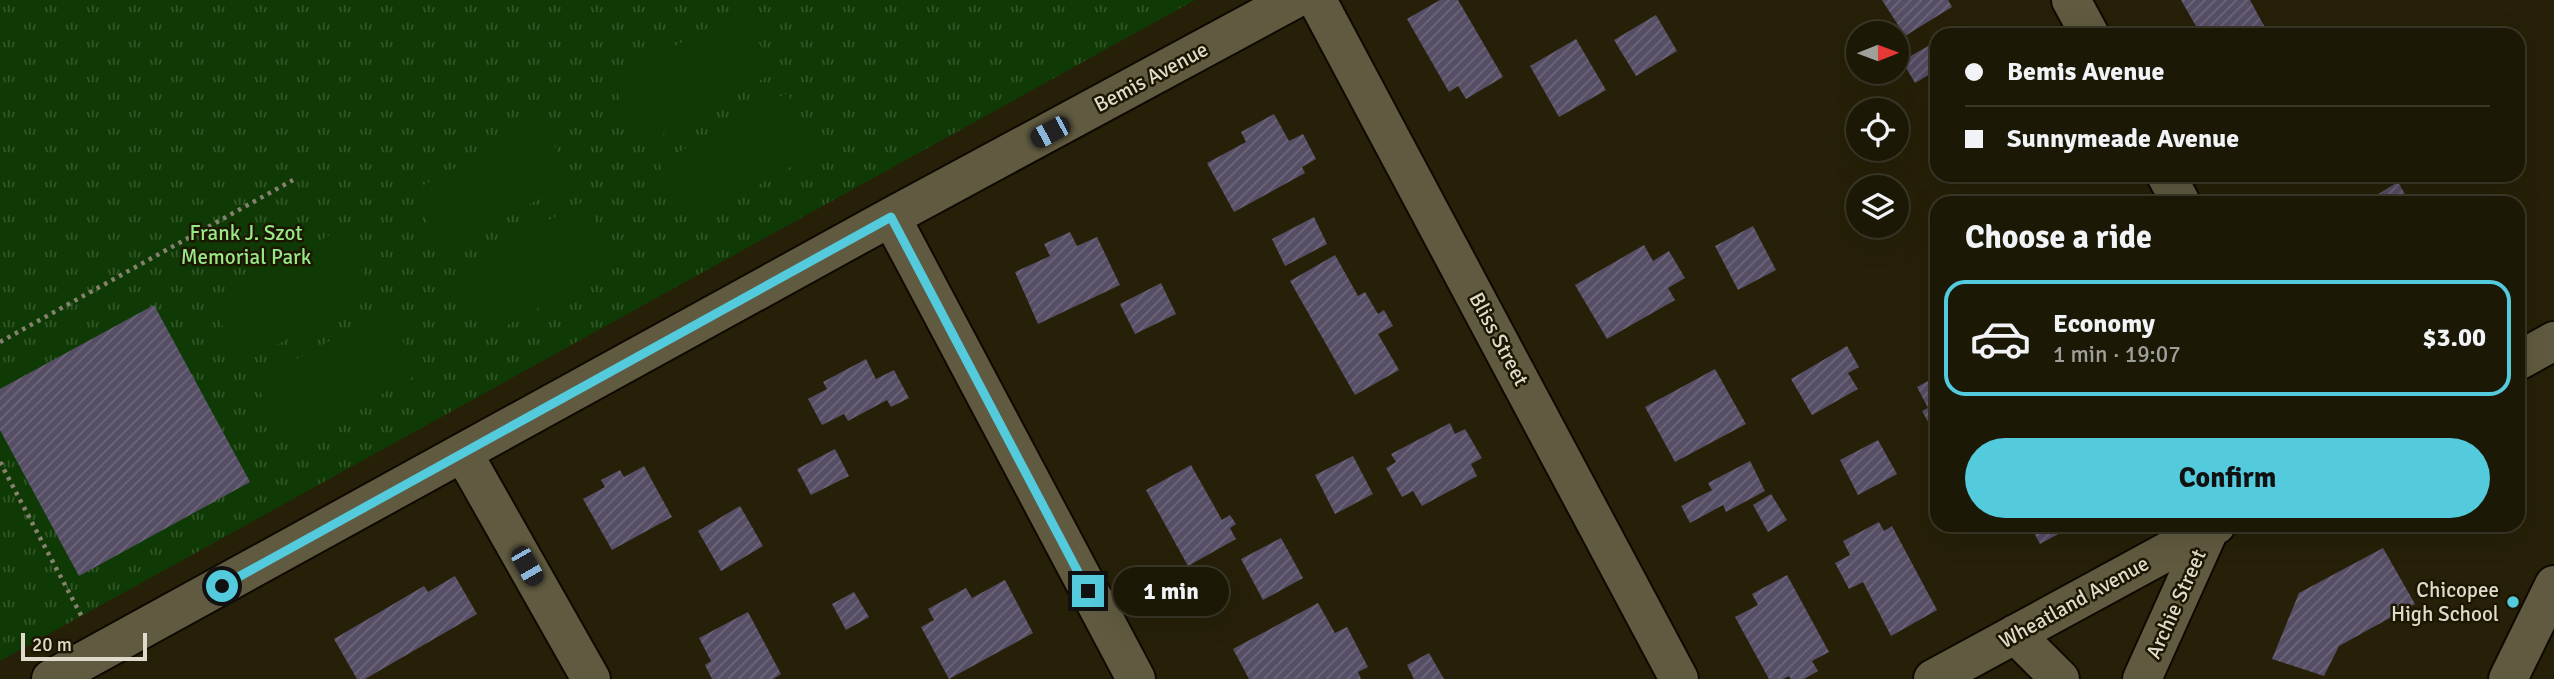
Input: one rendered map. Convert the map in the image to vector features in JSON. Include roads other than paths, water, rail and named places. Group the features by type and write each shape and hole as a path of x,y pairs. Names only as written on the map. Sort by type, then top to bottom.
{"street":[{"name":"Bemis Avenue","path":"51,679 891,217 1293,0"},
{"name":"Bliss Street","path":"1317,0 1679,679"},
{"path":"2071,0 2086,28"},
{"path":"891,217 1136,679"},
{"path":"2525,357 2554,341"},
{"path":"463,453 591,679"},
{"name":"Wheatland Avenue","path":"1933,679 2202,532"},
{"name":"Archie Street","path":"2142,679 2210,532"},
{"path":"2508,679 2554,585"},
{"path":"2015,634 2060,679"}],"place":[{"name":"Chicopee High School","path":"2513,602"}],"park label":[{"name":"Frank J. Szot Memorial Park","path":"246,245"}]}
